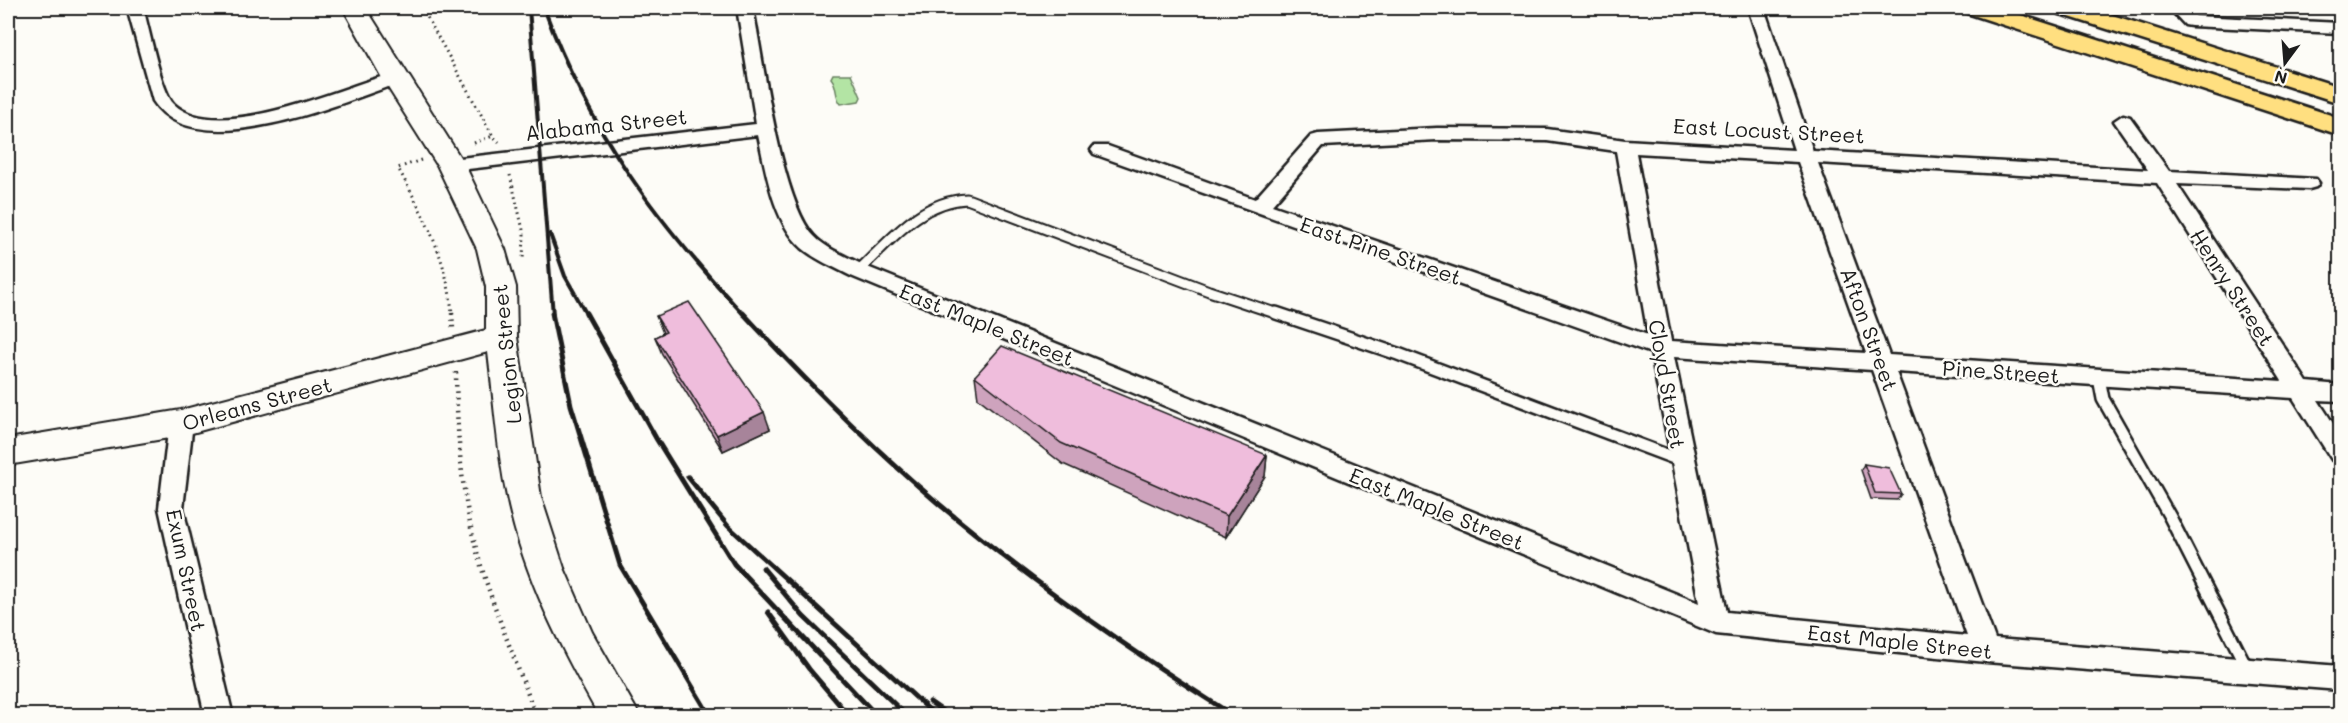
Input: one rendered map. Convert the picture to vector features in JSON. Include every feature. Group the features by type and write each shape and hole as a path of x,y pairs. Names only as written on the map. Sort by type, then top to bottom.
{"highway":[{"path":"1976,8 2340,127"},
{"path":"2066,8 2340,95"}],"main road":[{"name":"Legion Street","path":"354,8 394,78 447,159 491,249 501,287 502,336 524,497 543,558 577,641 620,716"},
{"name":"Orleans Street","path":"8,452 181,423 502,336"}],"street":[{"path":"135,8 159,92 165,106 179,117 203,123 232,124 259,120 394,78"},
{"name":"East Maple Street","path":"745,8 767,128 790,218 807,240 858,271 1716,622 1986,650 2250,673 2340,678"},
{"name":"Afton Street","path":"1756,8 1805,155 1986,650"},
{"path":"2177,8 2190,21 2340,28"},
{"name":"Henry Street","path":"2123,121 2163,177 2340,453"},
{"name":"Alabama Street","path":"447,159 767,128"},
{"name":"East Locust Street","path":"1259,208 1318,140 1437,134 1547,135 1624,146 2163,177 2309,183"},
{"name":"Cloyd Street","path":"1624,146 1682,461 1716,622"},
{"name":"East Pine Street","path":"1101,150 1259,208 1662,348"},
{"name":"Pine Street","path":"1662,348 2340,393"},
{"name":"Exum Street","path":"181,423 171,508 219,716"}],"lane":[{"path":"858,271 933,204 957,197 967,199 1199,287 1398,354 1682,461"},
{"path":"2099,378 2103,399 2170,517 2250,673"}],"path":[{"path":"422,8 493,136 500,144"},
{"path":"493,136 447,159 398,168 430,226 445,266 453,313 457,438 468,508 483,573 536,716"},
{"path":"507,166 524,234 522,267"}],"green space":[{"path":"833,74 851,74 861,97 859,101 841,104 831,78"}],"building":[{"path":"689,302 764,412 717,435 655,337 666,332 656,316"},
{"path":"1002,346 1267,455 1227,516 1061,443 975,376"},
{"path":"1864,464 1889,468 1901,494 1875,493"}],"railway":[{"path":"529,8 553,315"},
{"path":"544,8 582,95 628,172 681,244 744,315"},
{"path":"550,234 565,276 587,315"},
{"path":"552,313 571,405 620,565 710,716"},
{"path":"586,313 657,440 734,564 877,716"},
{"path":"743,313 838,412 888,459 974,533 1083,615 1234,716"},
{"path":"688,477 728,526 936,716"},
{"path":"763,568 803,616 907,716"},
{"path":"768,612 809,669 849,716"},
{"path":"930,702 950,716"}]}
